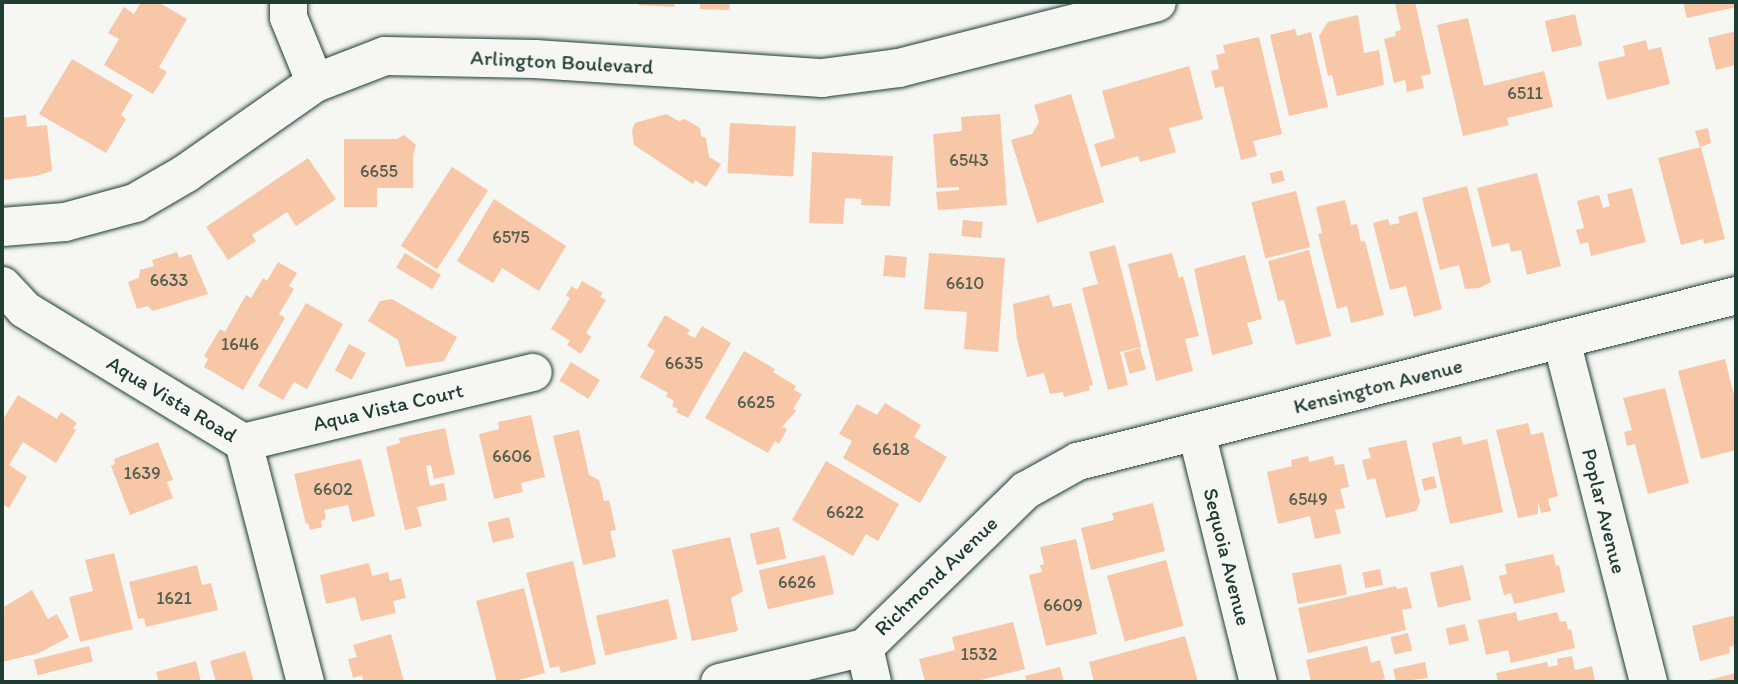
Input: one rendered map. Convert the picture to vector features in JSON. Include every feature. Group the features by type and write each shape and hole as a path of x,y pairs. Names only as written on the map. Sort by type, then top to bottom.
{"main road":[{"name":"Arlington Boulevard","path":"2,227 65,222 135,203 186,174 315,83 385,56 536,59 822,78 899,68 1157,2"}],"street":[{"path":"288,2 288,17 315,83"},
{"name":"Aqua Vista Road","path":"2,285 24,309 243,442 305,682"},
{"name":"Kensington Avenue","path":"1025,490 1077,461 1736,295"},
{"name":"Poplar Avenue","path":"1561,340 1648,682"},
{"name":"Aqua Vista Court","path":"243,442 533,372"},
{"name":"Sequoia Avenue","path":"1196,432 1258,682"},
{"name":"Richmond Avenue","path":"719,682 863,646 1025,490"},
{"path":"863,646 872,682"}],"building":[{"path":"141,2 158,2 187,19 159,67 167,72 153,94 104,65 119,39 108,33 124,7 134,14"},
{"path":"639,2 675,2 674,7 639,5"},
{"path":"700,2 730,2 729,10 700,9"},
{"path":"1415,2 1431,74 1421,76 1424,88 1407,92 1405,80 1394,83 1384,39 1396,36 1395,32 1401,30 1395,3"},
{"path":"1683,2 1736,2 1736,7 1687,18"},
{"path":"1575,14 1582,45 1552,52 1545,21"},
{"path":"1358,15 1364,53 1379,50 1384,85 1337,96 1332,75 1328,76 1319,36 1328,22"},
{"path":"1468,18 1484,86 1544,71 1553,107 1507,118 1509,125 1463,136 1437,25"},
{"path":"1295,29 1297,36 1311,32 1328,107 1289,116 1270,35"},
{"path":"1736,31 1736,65 1716,70 1708,38"},
{"path":"1259,37 1282,134 1253,141 1257,156 1241,160 1223,86 1215,88 1211,71 1219,69 1216,55 1225,53 1223,45"},
{"path":"1646,40 1648,50 1661,47 1670,84 1607,100 1598,62 1625,56 1623,46"},
{"path":"72,59 133,95 121,115 126,119 106,153 39,114"},
{"path":"1189,66 1203,119 1169,128 1176,152 1140,162 1138,156 1101,167 1094,144 1115,138 1102,91"},
{"path":"1071,94 1104,202 1037,223 1011,140 1032,134 1039,122 1034,105"},
{"path":"666,114 679,121 685,119 700,128 701,136 706,138 709,157 721,164 706,187 695,180 693,184 634,145 632,130 635,123"},
{"path":"1000,114 1007,205 938,210 936,192 959,190 959,187 937,188 933,134 962,131 961,117"},
{"path":"26,115 27,127 47,125 52,171 2,180 2,118"},
{"path":"730,123 796,126 793,176 727,173"},
{"path":"1708,128 1711,143 1700,147 1695,131"},
{"path":"404,135 416,145 413,155 413,188 377,188 377,207 344,207 344,139 397,139"},
{"path":"1701,147 1725,239 1704,244 1703,239 1681,245 1658,158"},
{"path":"812,152 893,156 890,206 861,205 862,199 845,198 843,224 809,223"},
{"path":"308,158 336,199 296,226 287,212 252,235 256,241 228,260 206,227"},
{"path":"452,167 488,190 437,269 401,246"},
{"path":"1282,170 1285,181 1272,184 1269,173"},
{"path":"1537,173 1561,266 1527,275 1521,250 1511,252 1509,243 1492,247 1477,188"},
{"path":"1467,186 1491,282 1479,288 1465,289 1459,265 1440,270 1422,198"},
{"path":"1632,188 1646,242 1591,256 1588,242 1580,244 1576,230 1584,228 1577,201 1599,195 1603,208 1610,206 1607,194"},
{"path":"1296,191 1310,247 1265,258 1251,202"},
{"path":"494,199 566,246 539,291 502,268 493,283 457,261"},
{"path":"1345,200 1351,225 1357,224 1361,242 1365,241 1384,315 1351,323 1347,306 1337,309 1318,234 1322,233 1316,207"},
{"path":"1417,211 1442,309 1414,317 1406,286 1390,290 1373,223 1388,219 1390,225 1400,223 1398,217"},
{"path":"963,220 983,222 981,238 961,236"},
{"path":"1115,245 1141,347 1120,352 1128,385 1108,390 1082,288 1098,284 1089,252"},
{"path":"1309,250 1331,336 1296,345 1284,300 1278,301 1268,261"},
{"path":"177,252 179,258 191,254 208,294 153,311 148,306 137,309 128,282 139,278 140,270 154,266 152,260"},
{"path":"405,253 441,275 432,289 396,268"},
{"path":"929,253 1005,258 998,352 964,349 967,312 924,309"},
{"path":"1172,253 1179,278 1183,276 1199,336 1185,339 1193,371 1156,381 1128,264"},
{"path":"885,255 907,257 905,278 883,276"},
{"path":"1245,255 1262,319 1247,323 1253,344 1212,355 1194,269"},
{"path":"278,262 297,273 289,286 294,289 279,314 285,318 243,390 204,367 208,359 204,356 220,329 225,332 246,295 251,298 263,278 267,281"},
{"path":"582,281 603,293 600,297 606,300 586,333 591,337 581,354 567,345 570,341 551,329 570,298 566,295 572,286 577,290"},
{"path":"1049,295 1053,307 1071,303 1093,385 1089,386 1090,390 1064,397 1063,392 1050,394 1044,373 1027,377 1017,339 1013,304"},
{"path":"392,299 457,337 444,361 406,367 398,340 368,321 380,301"},
{"path":"306,303 343,324 307,389 294,382 283,400 258,386"},
{"path":"665,315 690,330 687,334 695,338 702,326 731,343 688,418 676,412 678,409 672,406 674,401 666,396 668,393 640,377 655,351 647,346"},
{"path":"349,344 366,353 352,379 335,370"},
{"path":"1140,348 1146,369 1130,374 1124,353"},
{"path":"744,351 775,369 773,372 796,386 794,390 802,394 793,409 796,411 782,427 787,429 779,444 775,441 768,453 705,418"},
{"path":"1725,359 1736,403 1736,450 1701,459 1678,371"},
{"path":"571,362 600,380 588,399 559,381"},
{"path":"1665,388 1689,483 1648,494 1635,444 1627,446 1624,432 1632,430 1623,398"},
{"path":"18,395 57,419 61,412 77,423 73,428 76,430 56,463 23,442 9,465 27,477 9,508 2,504 2,421"},
{"path":"885,403 921,425 914,437 947,457 920,503 843,458 852,441 839,434 857,404 877,415"},
{"path":"531,415 545,477 521,483 523,492 494,499 479,434 499,429 498,422"},
{"path":"1528,423 1531,435 1543,432 1558,496 1548,499 1551,511 1541,513 1538,501 1538,514 1518,518 1496,430"},
{"path":"445,428 455,474 434,479 431,465 426,466 430,486 444,483 447,500 417,507 422,526 405,530 386,447 400,443 399,438"},
{"path":"579,430 589,475 599,480 604,501 609,500 616,530 610,531 616,557 583,565 553,436"},
{"path":"1461,436 1463,445 1487,439 1503,512 1450,524 1432,443"},
{"path":"1406,440 1420,502 1416,511 1386,518 1375,478 1367,480 1362,460 1371,458 1368,448"},
{"path":"158,442 173,480 167,482 173,498 130,515 111,466 115,464 114,459"},
{"path":"1308,456 1309,462 1333,456 1335,465 1344,464 1349,487 1340,489 1345,508 1335,510 1341,533 1315,539 1310,516 1278,524 1267,472 1292,466 1291,460"},
{"path":"361,459 375,516 352,522 348,505 324,510 326,519 321,521 322,527 310,530 308,523 306,524 294,474"},
{"path":"826,461 899,504 878,541 866,534 853,556 792,520"},
{"path":"1434,476 1437,488 1424,491 1421,479"},
{"path":"1153,503 1165,551 1091,570 1081,528 1114,520 1112,513"},
{"path":"509,517 514,537 493,543 488,522"},
{"path":"779,527 786,558 757,565 750,534"},
{"path":"730,537 743,591 731,598 738,631 692,641 672,550"},
{"path":"1076,539 1097,634 1046,646 1029,575 1042,572 1040,565 1044,564 1040,547"},
{"path":"114,553 133,629 80,642 69,597 93,591 85,560"},
{"path":"1553,554 1556,566 1559,565 1565,592 1514,604 1511,593 1504,595 1499,576 1507,574 1505,564"},
{"path":"825,555 834,594 768,609 759,570"},
{"path":"1166,560 1184,626 1125,641 1107,576"},
{"path":"573,561 596,664 561,673 559,666 550,668 526,573"},
{"path":"369,563 372,576 388,572 390,581 401,578 406,598 393,601 396,613 361,621 355,597 326,604 320,575"},
{"path":"1341,564 1347,594 1298,604 1292,574"},
{"path":"197,565 202,585 211,583 218,610 146,627 144,618 138,619 129,582"},
{"path":"1463,565 1471,600 1438,608 1430,573"},
{"path":"1380,569 1383,585 1365,588 1362,572"},
{"path":"1396,586 1397,589 1407,587 1412,608 1402,610 1406,630 1308,653 1298,608"},
{"path":"524,588 545,673 511,682 497,682 476,601"},
{"path":"32,590 48,619 57,614 69,637 39,653 2,662 2,616 5,614 2,608"},
{"path":"668,599 677,639 605,656 596,616"},
{"path":"1516,612 1518,621 1557,612 1560,622 1566,621 1568,630 1571,629 1575,648 1511,663 1508,650 1486,655 1478,620"},
{"path":"1736,615 1736,645 1729,647 1730,653 1700,661 1692,626"},
{"path":"1013,622 1025,669 973,682 925,682 919,659 955,650 952,637"},
{"path":"1465,624 1469,641 1449,645 1446,628"},
{"path":"1408,633 1412,651 1395,655 1390,637"},
{"path":"391,634 404,682 358,682 363,680 362,675 353,678 348,659 357,657 353,645"},
{"path":"1185,636 1198,682 1094,682 1089,662"},
{"path":"89,646 93,662 38,675 34,660"},
{"path":"1367,646 1371,663 1380,660 1385,679 1375,682 1311,682 1306,660"},
{"path":"245,651 254,682 216,682 210,661"},
{"path":"1572,656 1575,670 1592,666 1595,682 1498,682 1496,673 1547,662 1548,667 1558,665 1557,659"},
{"path":"196,661 201,682 159,682 156,672"},
{"path":"1425,662 1428,678 1396,682 1393,669"},
{"path":"1060,667 1064,682 1027,682 1025,676"},
{"path":"1736,673 1736,682 1709,680"}]}
